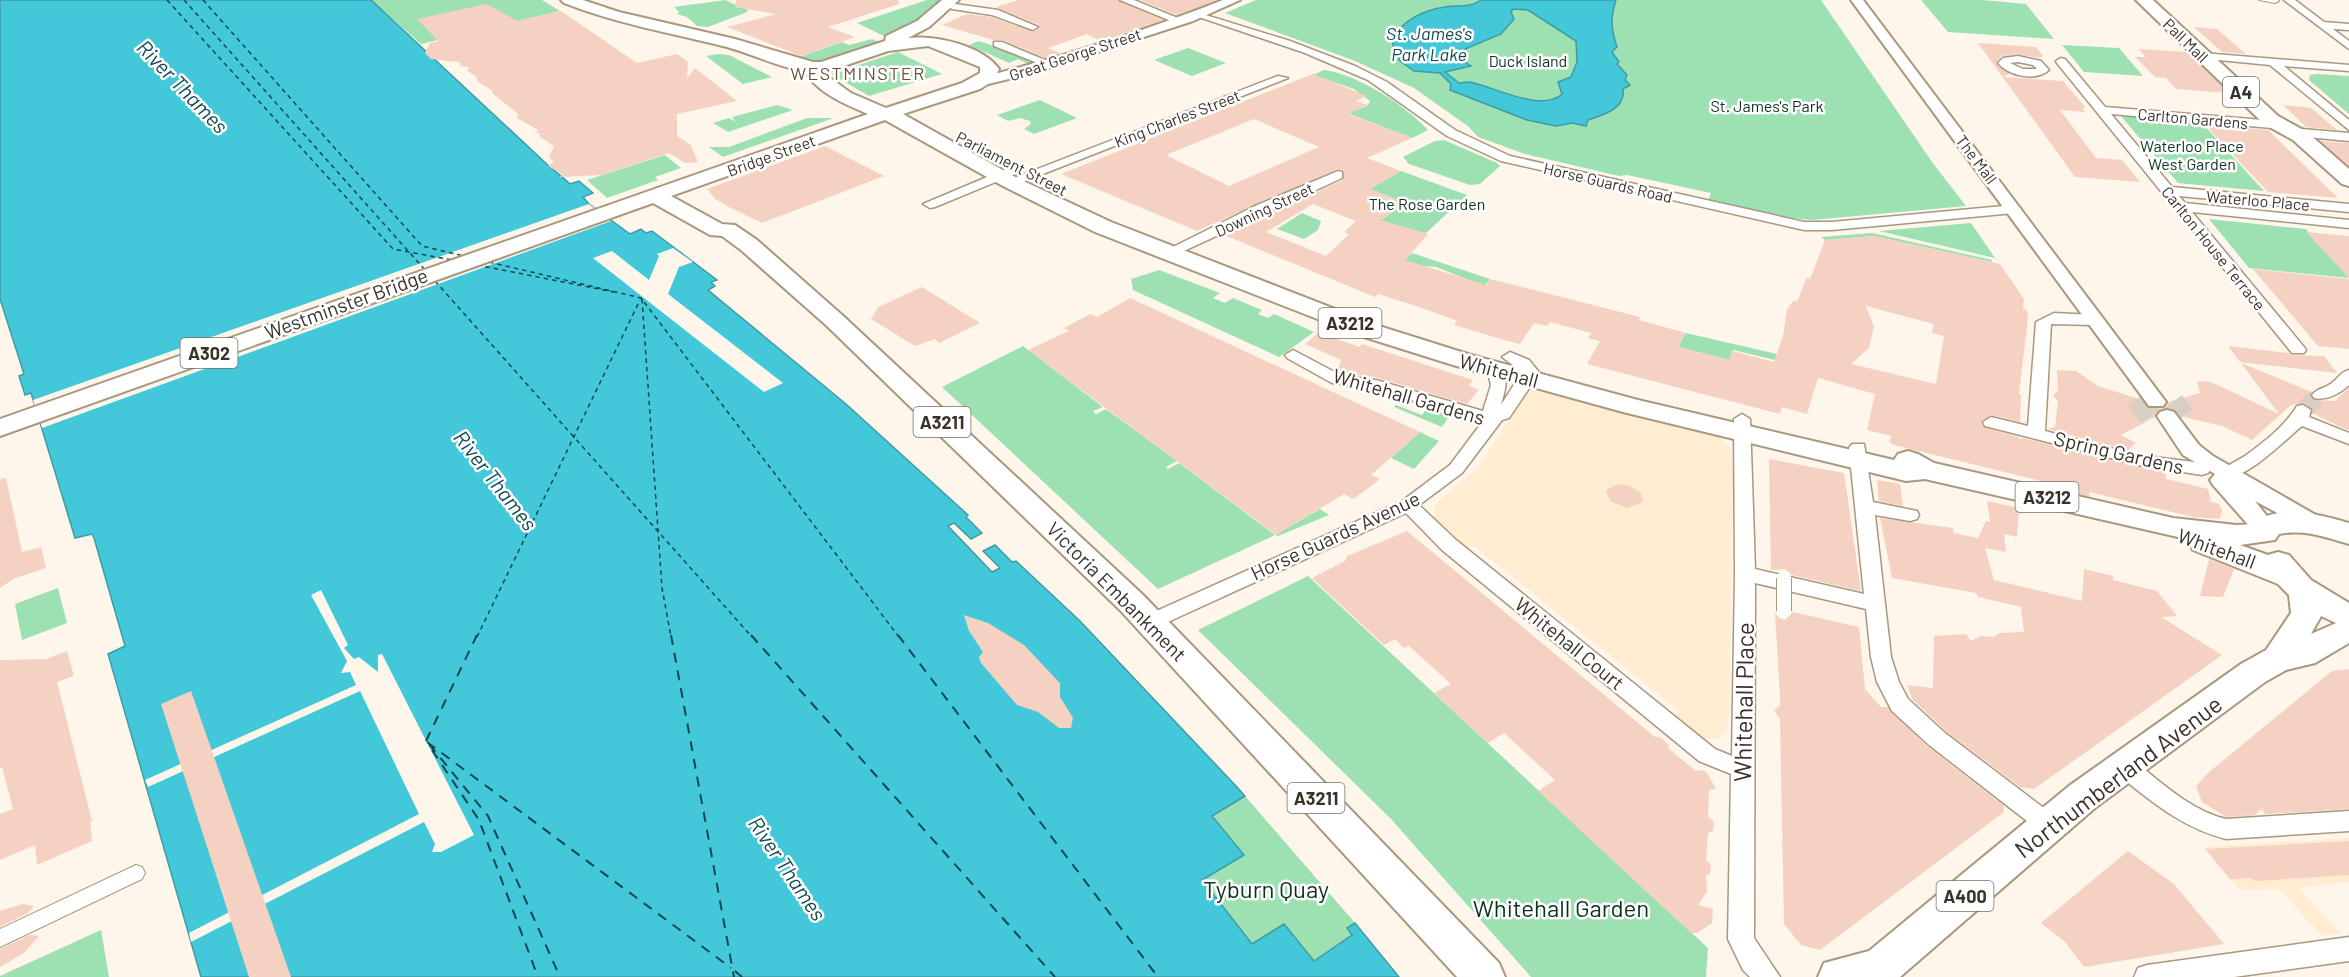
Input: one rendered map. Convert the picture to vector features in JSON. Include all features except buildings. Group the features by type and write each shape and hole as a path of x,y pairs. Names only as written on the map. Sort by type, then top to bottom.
{"main road":[{"path":"569,0 752,49 793,66 823,67 886,46 934,41 982,61 989,67 990,71 984,80 976,83"},
{"name":"Pall Mall","path":"2144,0 2208,56"},
{"name":"Pall Mall","path":"2154,0 2271,120 2300,136 2349,180"},
{"path":"886,46 956,2"},
{"path":"934,41 929,32 931,27 956,2"},
{"path":"739,47 801,79 825,86 892,113"},
{"path":"823,67 816,73 825,86"},
{"name":"Great George Street","path":"892,113 921,108 944,94 976,83"},
{"name":"Great George Street","path":"892,113 930,94 944,94"},
{"name":"Parliament Street","path":"892,113 917,137 932,139 1014,175 1108,209"},
{"name":"Parliament Street","path":"892,113 1014,175 1088,220"},
{"name":"Bridge Street","path":"655,196 892,113"},
{"name":"Pall Mall","path":"2287,129 2288,135 2349,192"},
{"name":"Victoria Embankment","path":"682,187 728,226 727,231"},
{"name":"Victoria Embankment","path":"655,196 718,230 727,231 749,245 834,320 1150,622 1484,977"},
{"name":"Westminster Bridge","path":"0,428 655,196"},
{"name":"Whitehall","path":"1108,209 1336,310 1384,336 1503,363 1859,455 1906,472 1925,470 2145,523 2257,561 2349,616"},
{"name":"Whitehall","path":"1088,220 1168,253 1336,310"},
{"name":"Whitehall","path":"1503,363 1528,378 1742,426"},
{"path":"2316,523 2349,522"},
{"name":"Whitehall","path":"2145,523 2236,535 2266,531 2281,523 2316,523"},
{"path":"2316,523 2349,534"},
{"path":"2266,531 2273,553 2295,583"},
{"name":"Northumberland Avenue","path":"2278,659 2286,643 2306,616 2308,609 2295,583"},
{"name":"Northumberland Avenue","path":"1839,977 1883,974 2082,797 2253,673 2278,659 2303,654 2331,637 2349,631"}],"street":[{"path":"1125,0 1180,21"},
{"path":"1141,6 1153,0"},
{"name":"Great George Street","path":"976,83 1042,65 1180,21 1234,0"},
{"name":"The Mall","path":"1857,0 2094,320 2117,336 2164,413 2191,450 2274,503 2316,523"},
{"path":"2262,0 2284,1 2322,25 2349,46"},
{"path":"956,2 987,10 1033,27 1008,39 1042,65"},
{"name":"Horse Guards Road","path":"1203,12 1371,78 1396,91 1449,132 1494,154 1515,161 1804,226 1842,225 2014,209"},
{"path":"2322,25 2349,27"},
{"path":"2208,56 2349,68"},
{"path":"982,61 1011,69 1042,65"},
{"path":"2273,62 2349,126"},
{"name":"Carlton House Terrace","path":"2043,68 2066,67 2298,350"},
{"name":"King Charles Street","path":"930,204 1014,175 1068,160 1282,78"},
{"name":"Carlton Gardens","path":"2102,110 2349,137"},
{"name":"Downing Street","path":"1168,253 1338,175"},
{"name":"Waterloo Place","path":"2168,191 2349,208"},
{"name":"Waterloo Place","path":"2181,207 2349,224"},
{"name":"Spring Gardens","path":"2036,433 2044,322 2054,318 2094,320"},
{"name":"The Mall","path":"2094,320 2093,336 2164,413 2179,453 2233,490 2266,531"},
{"name":"Whitehall Gardens","path":"1293,355 1338,380 1370,383 1494,418"},
{"path":"1494,418 1491,410 1503,363"},
{"path":"2320,395 2338,387 2349,375"},
{"name":"Horse Guards Avenue","path":"1150,622 1408,504 1456,469 1494,418 1503,414 1528,378"},
{"path":"2230,473 2252,459 2301,414 2349,439"},
{"name":"Spring Gardens","path":"1991,422 2146,462 2202,469"},
{"name":"Whitehall Place","path":"1742,426 1745,574 1741,768 1741,939 1752,961 1767,977"},
{"path":"1859,455 1881,657 1888,681 1900,705 1937,739 2049,825"},
{"name":"Whitehall Court","path":"1408,504 1449,545 1707,755 1741,768"},
{"path":"1866,507 1910,515"},
{"path":"1745,574 1875,604"},
{"path":"1784,578 1784,611"},
{"path":"2125,767 2180,809 2210,826 2226,829 2349,820"},
{"path":"0,938 136,873"},
{"path":"2147,977 2349,949"}],"shaded area":[{"path":"1548,390 1715,433 1730,447 1733,466 1729,719 1726,732 1718,739 1705,739 1690,734 1671,719 1680,712 1473,545 1462,547 1454,543 1434,518 1434,505 1478,467 1526,395 1533,391"},
{"path":"2349,838 2349,882 2299,888 2341,934 2321,936 2280,889 2239,890 2204,847"}],"green space":[{"path":"371,0 542,0 560,11 421,44"},
{"path":"725,0 748,10 708,27 697,26 687,17 677,14 679,12 674,7"},
{"path":"927,0 943,0 918,21 888,38 857,23"},
{"name":"St. James's Park","path":"1256,0 1821,0 1932,162 1966,206 1812,220 1781,217 1708,200 1711,193 1627,175 1619,176 1525,154 1478,137 1469,127 1414,88 1355,61 1225,13"},
{"path":"1921,0 1982,0 2026,4 2054,39 1948,32"},
{"path":"872,39 878,42 818,61 808,62 790,55 799,57 842,42 849,45"},
{"path":"979,41 1038,61 1028,64 1018,59 1009,63 969,45"},
{"path":"2062,45 2119,48 2143,76 2084,72"},
{"path":"1188,48 1226,63 1192,76 1154,60"},
{"path":"898,52 942,74 869,96 831,74"},
{"path":"729,55 772,77 743,84 706,56"},
{"path":"1324,70 1351,78 1380,92 1407,111 1428,130 1412,138 1342,111 1348,109 1354,111 1367,106 1370,101 1354,89 1313,75"},
{"path":"2310,75 2349,76 2349,114 2309,80"},
{"path":"1040,100 1077,118 1034,134 1024,129 1031,124 1030,121 1020,118 1008,121 997,115"},
{"path":"777,105 793,110 728,132 713,123 729,118 736,122 732,117"},
{"name":"Waterloo Place West Garden","path":"2120,115 2201,122 2264,191 2178,183"},
{"path":"807,118 834,118 723,157 709,147 729,147"},
{"path":"1444,140 1500,166 1480,184 1470,185 1409,164 1403,157 1435,141"},
{"path":"665,155 681,168 655,177 658,180 607,198 587,180"},
{"name":"The Rose Garden","path":"1401,171 1467,195 1426,233 1377,223 1405,203 1370,189"},
{"path":"1302,213 1321,221 1318,230 1304,239 1277,229"},
{"path":"2209,219 2306,229 2349,278 2249,268"},
{"path":"1971,223 1995,258 1879,231"},
{"path":"1872,233 1992,260 1992,262 1874,236 1825,240 1821,237"},
{"path":"1412,253 1490,279 1484,286 1436,267 1425,266 1413,277 1401,273 1402,254 1409,256"},
{"path":"1159,270 1220,293 1213,298 1225,303 1233,298 1262,310 1258,314 1268,318 1274,314 1314,332 1279,357 1133,290 1131,279"},
{"path":"1686,333 1777,354 1775,360 1733,350 1729,360 1678,347"},
{"path":"1023,346 1103,407 1093,411 1096,414 1106,409 1177,461 1166,467 1168,469 1179,463 1275,535 1158,589 942,387"},
{"path":"1396,405 1422,415 1427,408 1450,415 1442,427 1394,407"},
{"path":"1420,432 1439,441 1414,469 1391,458"},
{"path":"1320,509 1329,515 1278,536 1275,535"},
{"name":"Whitehall Garden","path":"1308,576 1708,948 1706,977 1531,977 1390,818 1198,630"},
{"path":"58,588 67,623 22,640 15,604"},
{"name":"Tyburn Quay","path":"1245,796 1355,923 1347,928 1353,935 1314,961 1252,944 1202,880 1244,855 1212,815"},
{"path":"101,930 109,977 0,977 0,976"}],"water":[{"name":"River Thames","path":"0,0 371,0 551,168 570,184 579,181 593,193 583,197 589,204 630,234 641,229 646,233 652,231 717,280 711,282 715,286 708,290 846,404 968,515 966,517 982,533 971,539 954,523 948,526 992,572 1000,568 983,551 995,545 1012,562 1016,561 1080,621 1236,786 1245,796 1212,816 1244,855 1202,880 1252,944 1284,924 1314,961 1352,935 1347,928 1355,923 1399,977 201,977 108,654 125,646 94,538 92,534 75,538 31,393 25,395 19,376 24,374 0,299"},
{"name":"St. James's Park Lake","path":"1481,0 1616,0 1612,24 1617,47 1612,52 1619,62 1617,64 1627,75 1625,80 1630,85 1623,89 1621,102 1612,110 1588,120 1586,126 1573,123 1556,126 1527,120 1450,90 1451,84 1440,73 1414,71 1400,61 1393,46 1393,38 1408,21 1437,8 1477,3","holes":["1513,9 1528,10 1576,41 1577,62 1571,77 1558,82 1562,94 1543,101 1530,100 1470,82 1459,83 1445,72 1471,66 1459,58 1458,52 1501,34 1514,19 1511,12"]}],"pier":[{"path":"589,204 611,221 42,428 33,400 203,340","holes":["203,340 206,340 221,362"]},
{"path":"673,248 693,262 679,267 668,294 783,383 764,392 593,258 612,251 649,280 659,256 657,254"},
{"path":"321,590 348,645 344,648 354,659 359,657 378,672 378,655 382,654 474,835 441,852 432,852 435,844 424,822 191,942 189,933 419,814 360,691 148,787 145,780 356,685 350,672 341,673 347,661 311,595"}],"ferry route":[{"path":"167,0 393,249 409,252"},
{"path":"184,0 409,252"},
{"path":"203,0 422,246 464,256"},
{"path":"409,252 452,260"},
{"path":"409,252 426,271"},
{"path":"489,262 642,299"},
{"path":"477,265 614,292"},
{"path":"435,281 574,437"},
{"path":"642,299 899,637"},
{"path":"642,299 658,532"},
{"path":"574,437 640,300"},
{"path":"477,637 574,437"},
{"path":"574,437 658,532"},
{"path":"658,532 752,637"},
{"path":"658,532 662,588 671,637"},
{"path":"426,741 477,635"},
{"path":"671,635 734,977"},
{"path":"751,635 1055,977"},
{"path":"898,635 1158,977"},
{"path":"427,742 731,968"},
{"path":"429,744 488,816 560,977"},
{"path":"432,750 479,820 538,977"},
{"path":"735,971 742,977"}],"tunnel":[{"path":"2303,410 2320,395"},
{"path":"2137,399 2151,418"},
{"path":"2173,402 2184,416"}],"district":[{"name":"WESTMINSTER","path":"858,73"}],"park label":[{"name":"Duck Island","path":"1528,60"}]}
